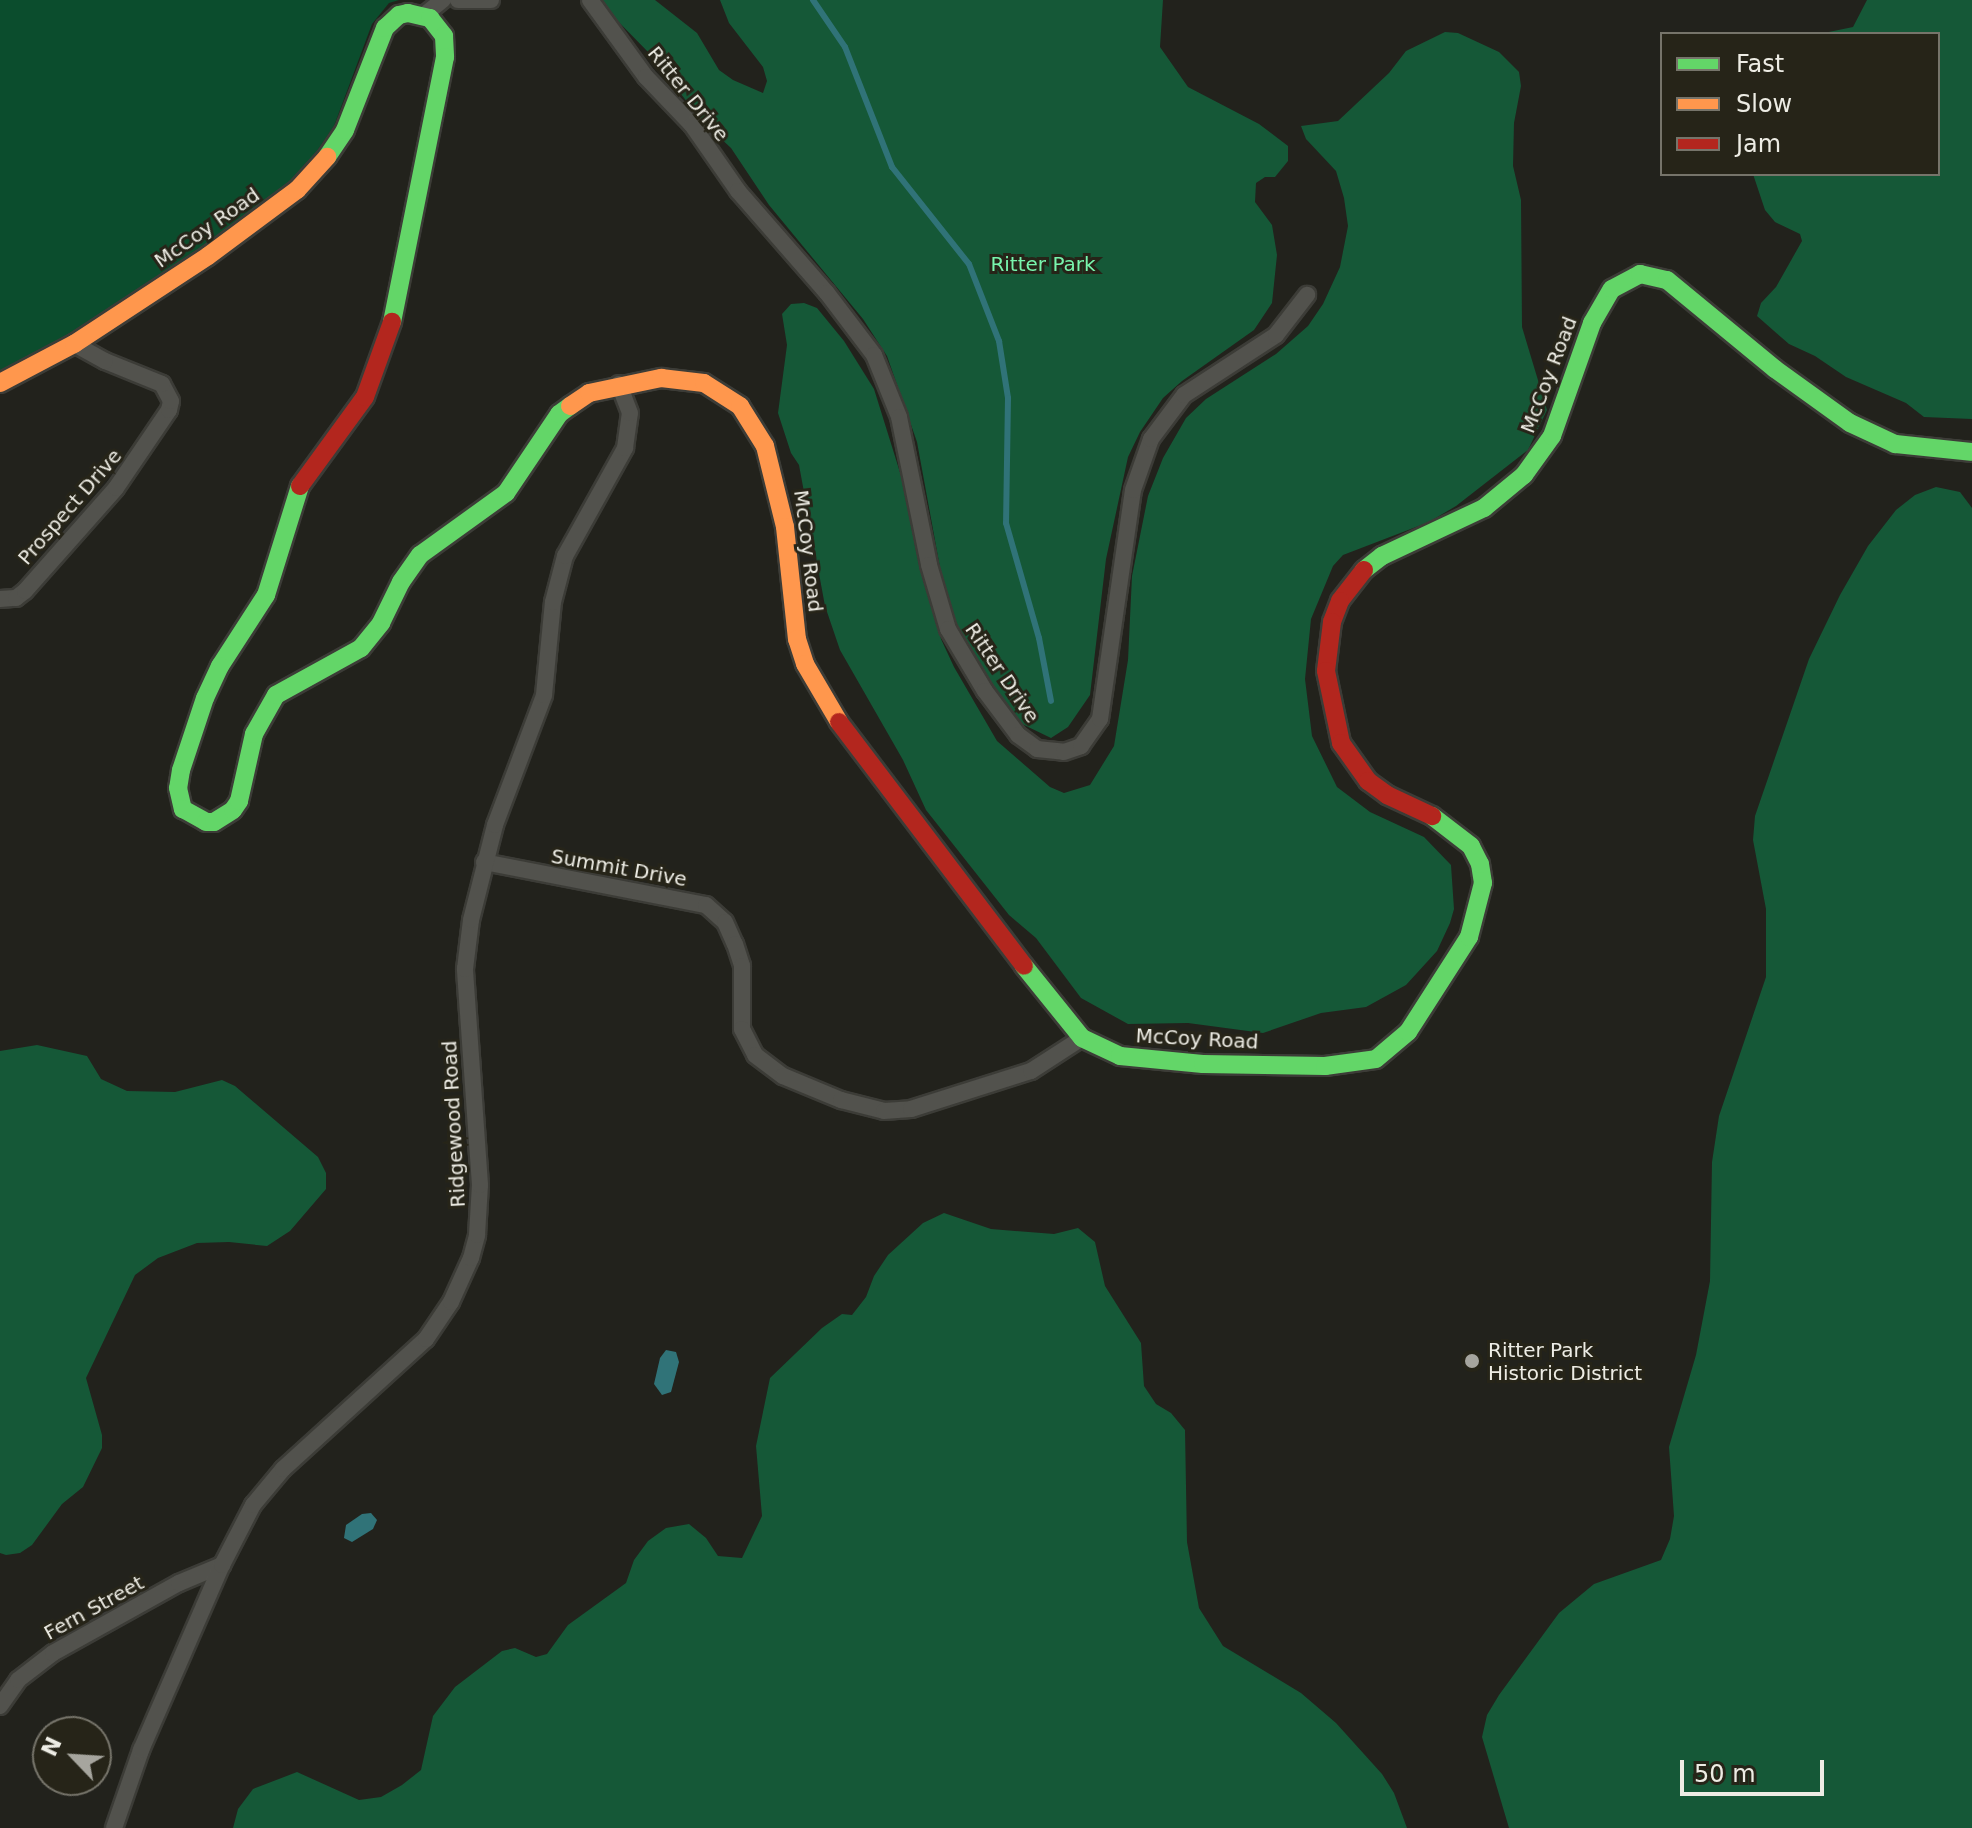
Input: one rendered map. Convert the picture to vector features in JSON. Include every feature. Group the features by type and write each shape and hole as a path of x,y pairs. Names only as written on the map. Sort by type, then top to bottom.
{"street":[{"path":"423,16 443,0"},
{"path":"458,0 491,0"},
{"name":"Ritter Drive","path":"590,0 646,77 692,125 738,191 827,293 874,355 899,417 929,565 948,629 985,691 1018,735 1037,749 1064,752 1081,746 1100,719 1133,490 1151,439 1184,395 1276,335 1307,295"},
{"name":"McCoy Road","path":"0,383 74,344 208,256 297,190 327,158 345,130 385,28 399,15 423,16 440,28 445,57 389,339 365,397 297,490 266,595 220,666 205,698 178,788 180,801 189,815 214,822 233,810 239,801 257,726 276,695 361,648 381,623 401,582 420,555 506,493 559,414 589,393 619,384 661,378 704,383 730,397 749,417 765,446 779,492 797,639 815,685 872,766 1056,1009 1082,1038 1120,1056 1143,1060 1354,1065 1376,1059 1394,1048 1435,996 1469,937 1483,883 1480,864 1458,831 1387,795 1368,781 1353,764 1341,743 1328,695 1326,659 1332,622 1340,601 1363,570 1382,556 1484,508 1524,475 1552,436 1602,304 1626,279 1640,274 1654,276 1682,289 1819,403 1874,435 1918,449 1972,452"},
{"name":"Prospect Drive","path":"0,599 16,598 25,591 116,488 169,410 171,401 162,384 105,361 74,344"},
{"name":"Ridgewood Road","path":"114,1828 141,1750 243,1522 268,1485 426,1339 451,1302 471,1258 477,1235 480,1185 465,969 484,862 506,792 541,708 553,602 565,556 625,448 630,413 619,384"},
{"name":"Summit Drive","path":"484,862 706,905 725,922 735,944 742,966 742,1029 755,1055 783,1076 841,1100 884,1111 911,1109 1031,1071 1082,1038"},
{"name":"Fern Street","path":"0,1706 18,1680 53,1653 179,1583 222,1565"}],"green space":[{"path":"0,0 399,0 389,3 372,24 334,126 302,173 254,215 63,340 0,372"},
{"name":"Ritter Park","path":"602,0 655,0 697,33 719,70 763,93 767,81 763,67 729,23 720,0 1163,0 1160,47 1188,87 1259,124 1288,146 1288,161 1275,177 1265,177 1256,183 1255,202 1272,225 1277,255 1272,303 1254,330 1163,398 1140,432 1128,457 1106,559 1090,695 1068,727 1051,738 1022,724 977,664 956,627 941,573 917,442 887,356 863,319 769,205 731,148 701,120 651,55 602,5"},
{"path":"1867,0 1972,0 1972,419 1924,417 1906,403 1846,377 1815,356 1789,344 1757,316 1761,303 1776,287 1802,241 1800,234 1775,222 1765,210 1754,176 1940,176 1940,32 1829,32 1853,27"},
{"path":"1445,32 1458,33 1499,52 1519,72 1521,86 1514,123 1513,166 1521,200 1522,327 1547,410 1528,450 1456,506 1429,522 1343,555 1333,566 1311,619 1305,679 1312,736 1337,787 1370,812 1424,837 1451,865 1454,909 1450,923 1437,951 1406,985 1366,1007 1321,1013 1263,1033 1188,1023 1128,1024 1081,998 1036,938 1009,915 926,810 903,760 840,650 825,606 799,465 791,453 778,413 787,345 782,314 791,304 804,303 817,308 844,341 874,389 903,482 941,639 997,741 1050,787 1064,793 1090,785 1114,746 1128,660 1132,576 1148,496 1163,458 1186,418 1206,399 1276,354 1308,326 1323,304 1340,267 1348,226 1344,198 1336,171 1306,139 1301,126 1338,121 1389,73 1406,51"},
{"path":"1936,487 1960,492 1972,508 1972,1828 1509,1828 1482,1737 1487,1715 1559,1613 1594,1584 1661,1560 1670,1539 1674,1516 1669,1447 1696,1355 1710,1281 1712,1162 1719,1116 1766,977 1766,909 1753,840 1755,816 1809,659 1840,595 1868,546 1896,510 1915,495"},
{"path":"37,1045 87,1056 101,1079 127,1091 175,1092 222,1080 235,1086 318,1157 326,1173 326,1189 290,1231 267,1246 197,1243 158,1258 135,1275 86,1378 102,1435 102,1448 83,1487 62,1504 32,1545 20,1553 6,1555 0,1553 0,1051"},
{"path":"944,1213 991,1229 1054,1234 1078,1228 1095,1242 1105,1286 1141,1343 1144,1386 1156,1404 1171,1413 1185,1430 1187,1542 1199,1608 1223,1646 1301,1693 1336,1723 1382,1774 1394,1793 1407,1828 233,1828 238,1809 253,1789 297,1772 359,1800 381,1797 402,1785 421,1770 433,1716 455,1687 502,1651 515,1648 536,1657 547,1654 568,1625 626,1583 634,1560 648,1541 666,1528 689,1524 706,1538 718,1556 742,1558 762,1516 756,1446 770,1378 822,1328 842,1314 852,1315 866,1297 874,1276 888,1255 923,1223"}],"water":[{"path":"666,1350 676,1352 679,1362 671,1392 662,1395 654,1384 660,1358"},
{"path":"371,1513 377,1520 373,1529 352,1542 344,1538 346,1525 362,1514"}],"waterway":[{"path":"813,0 845,47 892,167 969,264 999,341 1008,398 1006,523 1039,638 1051,701"}],"traffic: fast":[{"path":"327,157 345,130 385,28 399,15 408,13 430,18 444,36 445,57 392,322"},
{"path":"1364,570 1382,556 1484,508 1524,475 1552,436 1592,323 1612,289 1640,274 1667,280 1775,369 1850,423 1895,444 1972,452"},
{"path":"300,486 266,595 220,666 205,698 181,770 178,788 183,809 206,822 214,822 233,810 239,801 254,734 276,695 361,648 381,623 401,582 420,555 506,493 559,414 570,406"},
{"path":"1024,966 1082,1038 1120,1056 1203,1064 1325,1066 1376,1059 1408,1032 1469,937 1483,883 1480,864 1471,846 1432,816"}],"traffic: slow":[{"path":"0,383 74,344 208,256 297,190 327,157"},
{"path":"570,406 589,393 661,378 704,383 740,406 765,446 785,527 797,639 805,664 839,722"}],"traffic: jam":[{"path":"300,486 365,397 392,322"},
{"path":"1364,570 1340,601 1332,622 1326,671 1341,743 1368,781 1387,795 1432,816"},
{"path":"839,722 1024,966"}],"place":[{"name":"Ritter Park Historic District","path":"1472,1361"}]}
